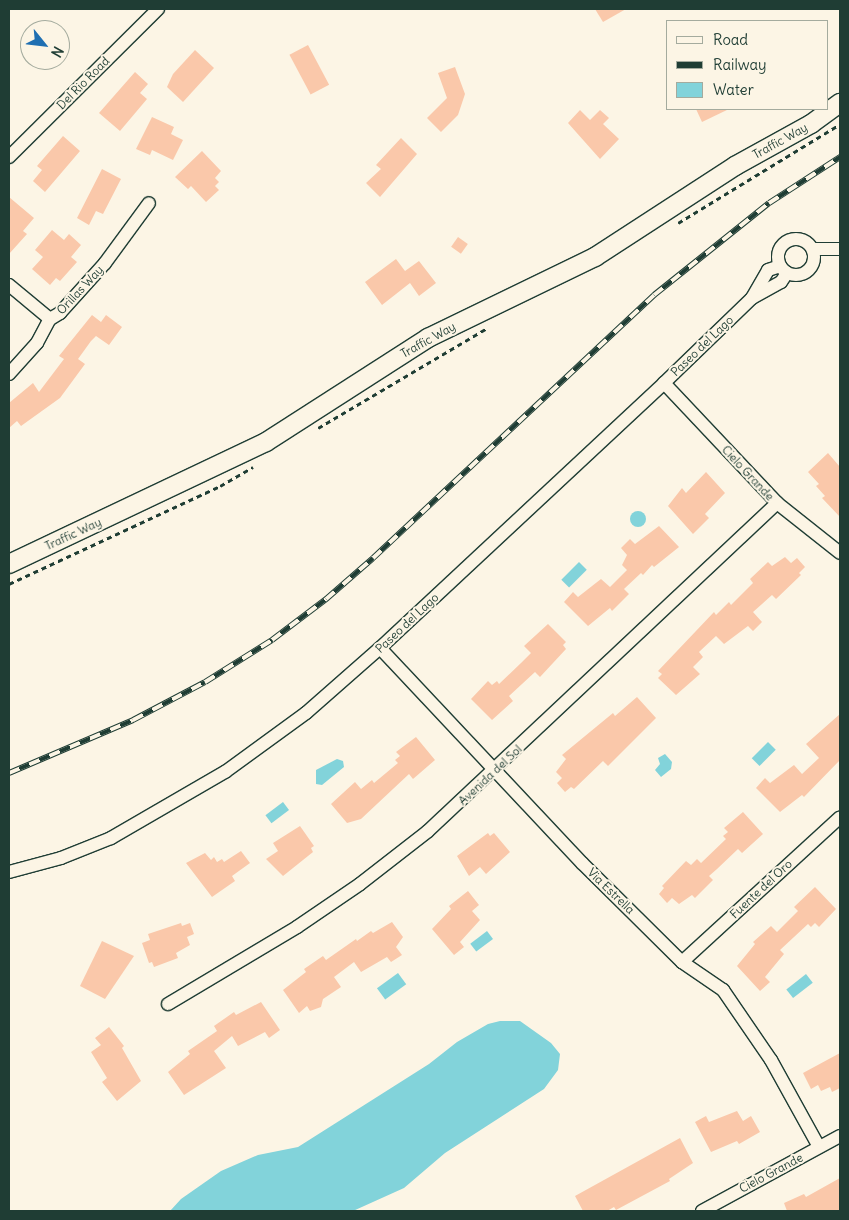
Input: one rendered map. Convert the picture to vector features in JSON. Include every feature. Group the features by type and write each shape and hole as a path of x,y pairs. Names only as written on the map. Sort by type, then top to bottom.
{"street":[{"name":"Del Rio Road","path":"9,157 158,9"},
{"name":"Traffic Way","path":"9,564 266,442 428,338 595,257 735,166 811,124 840,103"},
{"name":"Orillas Way","path":"9,374 37,343 50,320 60,314 105,263 149,203"},
{"path":"798,239 807,242 813,249 815,261 809,271 798,276 783,269 778,256 788,241 798,239"},
{"path":"813,249 840,249"},
{"name":"Paseo del Lago","path":"9,872 62,858 111,838 225,772 306,713 380,648 664,383 752,298 768,270 783,269"},
{"path":"9,285 50,320"},
{"name":"Cielo Grande","path":"664,383 777,503 840,553"},
{"name":"Avenida del Sol","path":"168,1004 298,927 360,884 428,831 494,772 777,503"},
{"name":"Via Estrella","path":"380,648 494,772 682,962 723,990 752,1029 819,1147"},
{"name":"Fuente del Oro","path":"682,962 840,817"},
{"name":"Cielo Grande","path":"702,1211 840,1136"}],"path":[{"path":"675,225 840,124"},
{"path":"317,429 489,327"},
{"path":"9,584 220,486 260,462"}],"water":[{"path":"638,511 646,519 638,527 630,519"},
{"path":"579,562 587,570 569,587 561,580"},
{"path":"768,742 776,750 760,766 752,758"},
{"path":"665,754 672,762 671,769 661,777 655,770 660,764 658,758"},
{"path":"337,759 343,761 344,767 322,785 316,784 316,770"},
{"path":"283,802 289,810 271,823 265,815"},
{"path":"487,931 493,939 476,952 470,944"},
{"path":"398,973 406,984 385,1000 377,988"},
{"path":"806,974 813,983 793,998 786,989"},
{"path":"500,1021 520,1021 551,1043 560,1054 558,1070 544,1089 445,1153 404,1188 353,1211 170,1211 181,1199 221,1171 258,1155 298,1147 429,1064 457,1042 488,1024"}],"building":[{"path":"595,9 626,9 603,22"},
{"path":"308,45 329,85 311,95 289,55"},
{"path":"195,50 214,68 183,102 167,87 173,74"},
{"path":"455,67 465,94 458,115 441,132 427,118 447,98 438,73"},
{"path":"135,72 148,84 140,93 147,99 120,131 99,113"},
{"path":"580,110 590,120 600,110 609,118 603,124 619,139 600,159 568,123"},
{"path":"696,110 727,110 702,122"},
{"path":"152,117 174,127 171,134 183,140 173,160 152,150 150,155 136,149"},
{"path":"63,136 80,151 45,192 33,181 42,170 37,166"},
{"path":"401,138 417,154 380,197 366,183 381,169 376,165"},
{"path":"202,151 221,171 215,178 219,182 215,186 219,190 206,202 191,186 188,189 175,177"},
{"path":"102,169 121,179 103,214 96,211 89,225 77,218"},
{"path":"9,197 34,218 23,231 27,234 9,254"},
{"path":"52,230 64,240 69,234 81,245 71,257 77,262 60,281 56,278 50,285 32,269 43,257 35,250"},
{"path":"458,237 468,244 461,254 451,247"},
{"path":"396,259 405,271 419,261 436,283 419,296 410,283 382,305 365,282"},
{"path":"92,315 101,322 106,315 122,327 109,345 96,336 91,341 78,359 85,364 60,398 21,426 17,421 9,428 9,403 33,383 39,392 64,359 59,356"},
{"path":"828,453 840,467 840,517 822,498 825,496 816,486 819,484 808,472"},
{"path":"706,472 725,493 705,514 709,518 693,534 668,506 682,488 686,493"},
{"path":"659,526 679,547 654,567 652,565 643,575 641,573 624,589 629,594 612,611 610,608 588,626 564,602 573,592 578,597 601,579 610,587 627,570 622,565 627,555 621,548 630,539 635,544"},
{"path":"785,557 791,563 797,558 805,567 799,573 801,575 776,599 772,595 753,612 762,622 753,631 748,626 724,644 716,636 699,652 703,657 693,667 700,674 676,695 658,678 662,674 658,671 714,612 716,615 729,602 731,605 753,583 750,579 768,562 772,566"},
{"path":"548,624 566,642 563,645 566,649 540,677 535,672 509,696 513,701 492,720 471,699 488,681 492,685 497,681 499,684 521,663 531,653 524,646"},
{"path":"637,697 656,718 608,766 603,761 574,789 571,787 565,792 557,783 562,778 556,772 566,759 562,755 613,713 615,716"},
{"path":"840,714 840,760 804,797 802,795 780,812 756,788 765,778 770,783 794,765 802,774 819,758 806,744"},
{"path":"416,737 435,760 413,779 409,774 361,819 347,823 331,804 355,782 361,789 372,780 374,783 398,763 395,760 400,756 396,752"},
{"path":"743,812 763,834 742,853 738,849 709,876 713,880 695,898 692,895 679,904 672,898 667,903 659,894 664,888 662,886 686,861 691,865 697,859 701,863 726,839 723,836 728,832 724,828"},
{"path":"300,826 314,846 311,848 313,852 283,876 266,859 278,851 273,843"},
{"path":"488,833 490,836 494,833 510,852 486,874 480,867 469,876 457,856"},
{"path":"241,851 250,863 232,876 235,881 212,897 186,863 205,853 211,860 214,857 217,862 222,859 224,862"},
{"path":"815,887 836,909 819,927 815,923 811,927 808,924 780,950 784,954 765,977 770,982 760,991 737,966 755,944 753,942 771,926 777,932 798,911 794,907"},
{"path":"468,891 479,905 472,911 480,920 460,942 464,947 454,955 432,929 451,909 449,906"},
{"path":"392,922 403,937 396,947 402,955 391,962 387,957 361,972 354,962 334,977 341,987 323,999 321,1007 310,1011 307,1006 299,1013 283,990 306,972 304,969 323,956 326,960 356,939 357,941 371,931 373,933"},
{"path":"181,923 182,926 190,923 194,934 187,937 190,945 176,953 178,958 154,967 152,962 149,963 142,943 150,940 148,934"},
{"path":"102,941 134,956 105,999 80,986"},
{"path":"261,1002 280,1030 269,1038 265,1032 238,1046 232,1036 214,1051 226,1068 184,1095 168,1072 190,1054 188,1051 217,1031 214,1026 234,1012 236,1015"},
{"path":"109,1027 124,1046 122,1048 141,1081 117,1101 102,1082 107,1078 91,1052 101,1045 95,1038"},
{"path":"840,1053 840,1088 832,1092 830,1087 821,1091 818,1085 811,1089 803,1073"},
{"path":"737,1111 743,1121 751,1116 760,1132 739,1144 737,1141 711,1152 695,1122 706,1116 709,1122"},
{"path":"680,1138 693,1163 669,1179 670,1181 616,1210 614,1207 607,1211 583,1211 575,1196"},
{"path":"840,1178 840,1211 787,1211 784,1203 804,1194 806,1197"}],"railway":[{"path":"9,773 133,720 205,682 272,640 326,599 373,558 654,295 769,203 840,157"}]}
